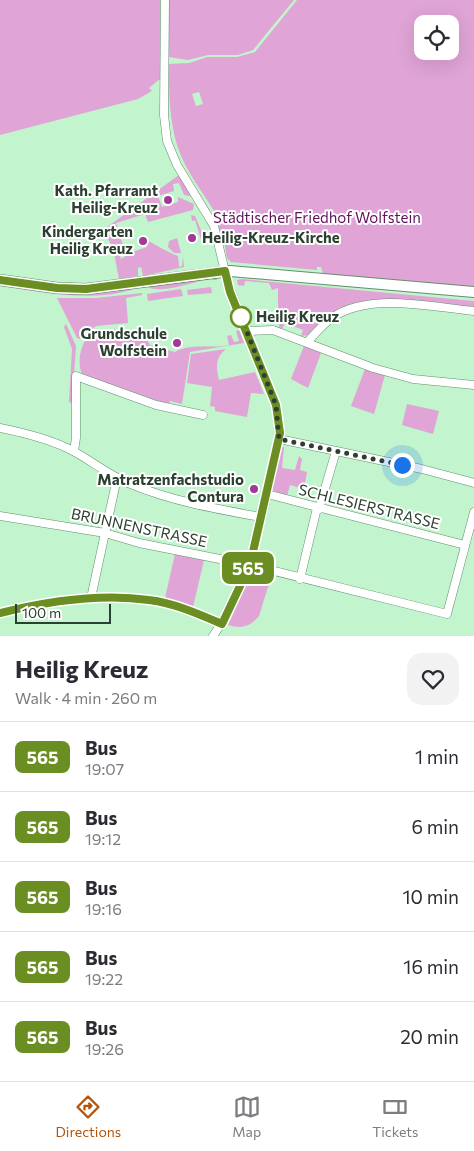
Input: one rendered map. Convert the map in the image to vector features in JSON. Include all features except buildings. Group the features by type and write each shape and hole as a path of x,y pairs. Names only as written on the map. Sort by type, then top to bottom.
{"main road":[{"path":"0,280 57,288 86,289 225,271 474,292"}],"street":[{"path":"165,0 166,134 177,166 214,226 230,292 276,405 279,439 250,565 222,624 213,636"},
{"path":"308,341 334,317 366,304 383,303 474,311"},
{"path":"247,332 273,330 308,341 373,368 413,379 474,385"},
{"path":"74,451 76,438 76,376 156,405 203,415"},
{"path":"0,428 32,435 74,451 118,478 190,503 261,518"},
{"path":"279,439 474,483"},
{"path":"300,579 318,509 336,451"},
{"path":"91,598 118,478"},
{"name":"SCHLESIERSTRASSE","path":"267,494 318,509 465,545"},
{"path":"465,545 474,512"},
{"name":"BRUNNENSTRASSE","path":"0,516 105,533 139,543 250,565 300,579 447,614 465,545"},
{"path":"0,613 42,603 91,598 150,600 197,613 222,624"}],"green space":[{"path":"0,0 160,0 160,79 149,88 152,91 138,99 0,135"},
{"path":"168,0 294,0 253,50 238,55 208,55 188,60 169,57"},
{"name":"Städtischer Friedhof Wolfstein","path":"297,0 474,0 474,288 323,274 321,267 317,267 317,270 231,262 227,258 224,241 227,237 221,235 218,227 221,224 186,166 174,135 169,88 169,64 189,63 207,57 237,57 255,52","holes":["199,92 203,104 196,106 192,94"]},
{"path":"179,175 194,197 184,195 179,183 173,184 174,191 158,196 162,207 178,202 178,197 194,204 193,210 148,222 145,214 116,223 122,242 128,252 119,253 121,259 132,252 147,247 146,239 178,256 179,267 182,266 183,257 184,267 143,276 141,267 138,268 138,276 119,279 113,248 103,230"},
{"path":"191,215 195,216 206,242 202,243 195,220 192,221"},
{"path":"177,238 181,253 174,253 168,247 169,241"},
{"path":"217,277 217,280 213,280 213,278 205,279 173,288 149,288 149,286"},
{"path":"237,280 474,301 474,309 425,302 373,300 343,308 310,335 301,336 303,330 285,323 282,329 279,328 280,318 275,316 278,312 278,288 272,290 269,283 245,281 244,286 238,285"},
{"path":"0,283 139,287 106,295 88,296 33,291 0,286"},
{"path":"211,287 212,293 188,295 187,290"},
{"path":"181,289 183,296 148,301 147,294"},
{"path":"142,293 142,295 126,298 128,323 96,326 80,339 77,338 57,298 96,298"},
{"path":"66,324 76,346 72,403 69,402 72,349 64,327"},
{"path":"98,329 146,330 146,338 150,345 157,347 159,350 160,348 175,352 194,347 229,345 227,336 231,335 234,342 239,341 236,331 239,330 244,343 190,352 182,404 170,401 169,405 82,374 80,355 84,342 92,332"},
{"path":"304,346 321,353 308,388 291,379"},
{"path":"226,349 222,352 217,363 219,380 255,372 264,394 251,393 247,417 215,411 215,407 210,406 212,387 187,383 191,354"},
{"path":"365,369 385,375 374,414 351,406"},
{"path":"407,404 439,411 433,434 402,425"},
{"path":"280,447 284,447 282,468 295,470 299,456 302,459 300,470 307,472 304,489 290,485 287,496 272,490"},
{"path":"175,554 204,560 193,607 165,598"},
{"path":"253,570 272,574 259,616 252,623 245,626 228,625"}],"bus line":[{"name":"565","path":"0,280 57,288 86,289 225,271 230,292 276,405 280,433 250,565 222,624 172,605 134,598 91,598 61,601 30,605 0,613"}],"place":[{"name":"Kath. Pfarramt Heilig-Kreuz","path":"168,200"},
{"name":"Heilig-Kreuz-Kirche","path":"192,238"},
{"name":"Kindergarten Heilig Kreuz","path":"143,241"},
{"name":"Heilig Kreuz","path":"241,317"},
{"name":"Grundschule Wolfstein","path":"177,343"},
{"name":"Matratzenfachstudio Contura","path":"254,489"}],"route":[{"path":"241,317 276,405 279,439 402,465"}]}
